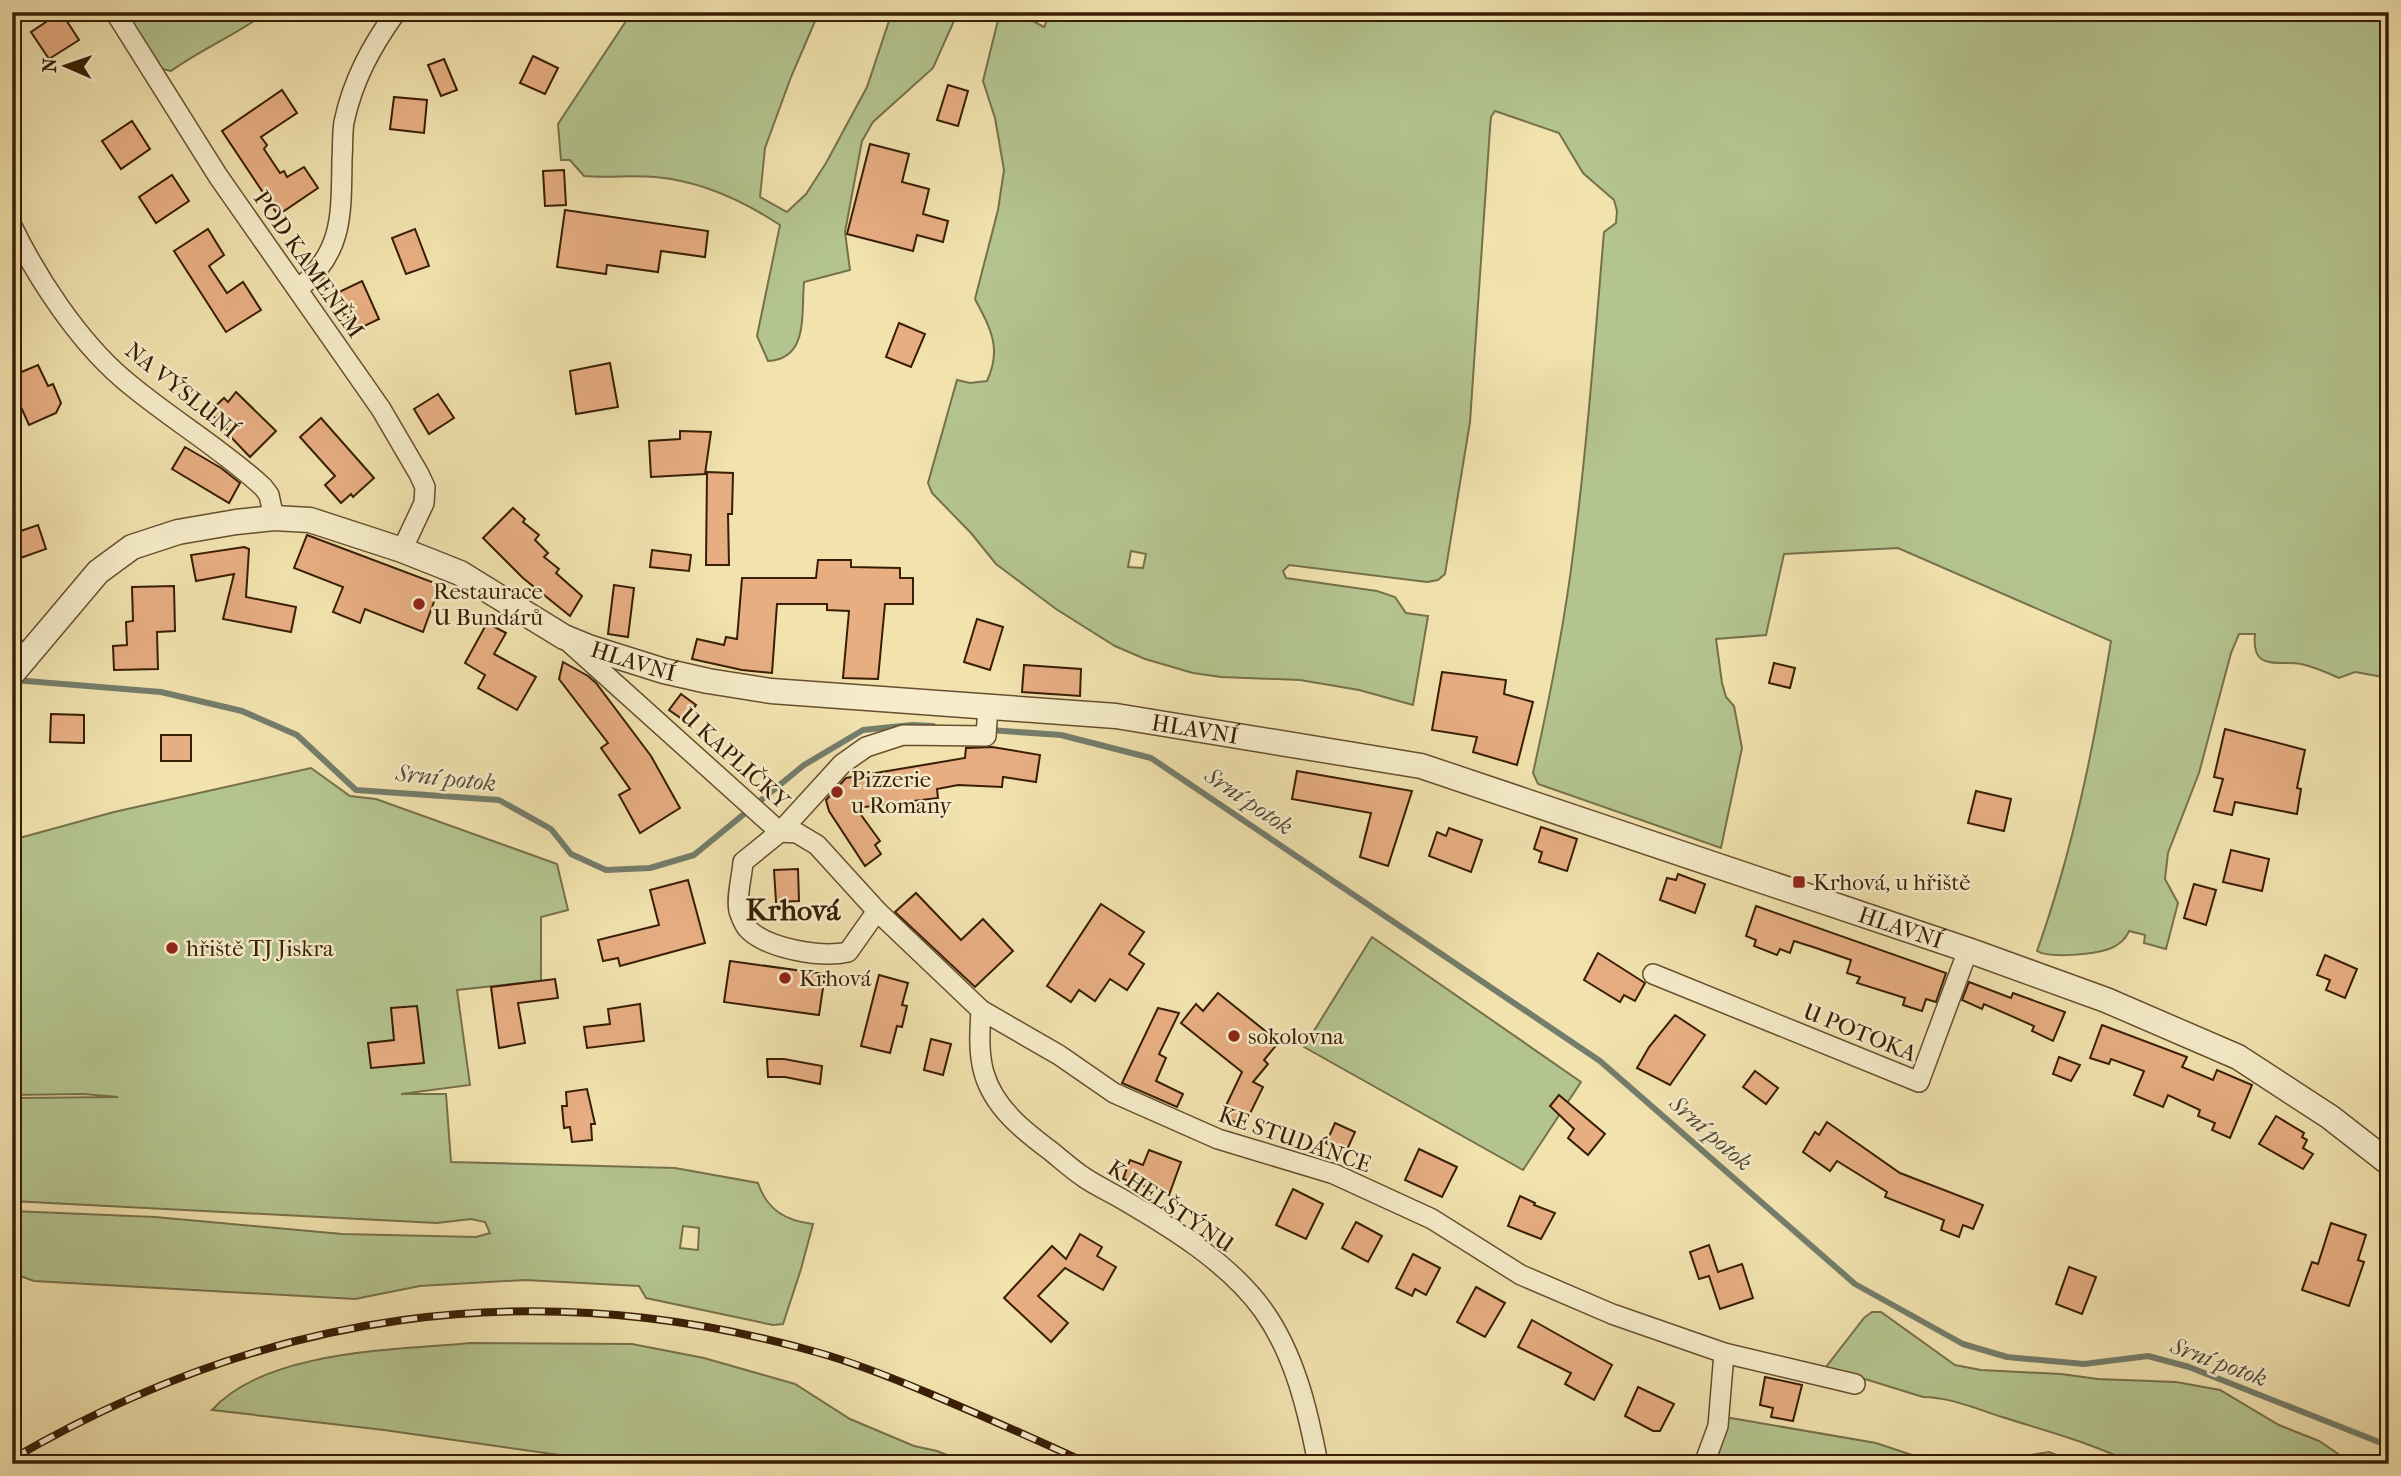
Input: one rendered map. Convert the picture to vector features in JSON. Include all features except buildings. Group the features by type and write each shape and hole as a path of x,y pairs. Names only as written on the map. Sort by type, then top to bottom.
{"street":[{"name":"POD KAMENĚM","path":"115,12 218,176 380,409 422,480 424,503 402,550"},
{"path":"298,289 317,274 334,244 341,213 343,125 355,82 374,42 396,12"},
{"name":"NA VÝSLUNÍ","path":"12,226 26,254 72,324 121,377 264,487 269,495 274,518"},
{"name":"HLAVNÍ","path":"16,662 89,582 120,554 143,542 178,532 274,518 321,523 460,573 564,637 664,671 738,687 987,720 1116,716 1421,766 1968,950 2106,1000 2238,1057 2330,1117 2389,1163"},
{"name":"U KAPLIČKY","path":"564,637 780,832 797,833 817,845 877,911 848,952 812,953 763,941 746,929 739,909 743,862 780,832 842,764 866,747 903,735 987,720"},
{"name":"KE STUDÁNCE","path":"877,911 981,1010 1059,1055 1114,1093 1218,1139 1334,1174 1432,1219 1521,1275 1612,1314 1724,1353 1855,1384"},
{"name":"U POTOKA","path":"1653,974 1919,1082 1968,950"},
{"name":"K HELŠTÝNU","path":"981,1010 979,1044 984,1074 1000,1103 1018,1127 1086,1179 1176,1233 1213,1260 1240,1284 1262,1309 1285,1345 1312,1430 1318,1464"},
{"path":"1704,1464 1718,1426 1724,1353"}],"green space":[{"path":"124,12 267,12 171,71 162,69"},
{"path":"632,12 819,12 765,148 760,197 787,212 806,194 826,163 867,87 892,12 958,12 933,68 873,122 862,141 845,232 850,270 804,282 802,321 797,344 781,358 768,361 757,336 780,225 736,200 705,187 655,177 584,176 570,160 561,160 558,124"},
{"path":"1000,12 1023,12 1022,15 1044,27 1051,12 2389,12 2389,678 2355,672 2339,678 2301,664 2268,662 2257,654 2255,634 2239,634 2231,653 2199,773 2168,853 2165,879 2178,903 2166,949 2144,943 2145,935 2129,931 2118,944 2102,951 2052,955 2037,951 2081,798 2111,641 1898,548 1784,554 1766,635 1716,639 1722,683 1726,697 1734,706 1742,748 1721,848 1538,784 1533,773 1561,637 1578,514 1604,232 1616,223 1617,211 1614,200 1583,173 1559,133 1495,111 1491,117 1490,128 1470,422 1445,574 1438,580 1427,582 1289,565 1283,571 1286,578 1377,591 1395,597 1406,613 1428,616 1413,705 1359,690 1300,680 1221,677 1193,673 1145,659 1115,646 1056,609 996,564 971,533 932,493 928,483 957,380 970,383 987,381 994,359 993,339 975,299 998,210 1004,170 995,118 983,81","holes":["1131,551 1146,554 1143,568 1128,567"]},
{"path":"311,768 350,796 376,799 557,864 568,910 541,917 541,981 457,990 470,1085 401,1094 446,1094 451,1162 675,1168 758,1183 772,1207 786,1217 813,1224 783,1324 773,1325 646,1298 639,1286 525,1280 420,1286 355,1299 34,1281 12,1273 12,1211 155,1217 342,1234 476,1237 490,1233 485,1222 471,1219 437,1223 12,1201 12,1098 118,1097 83,1094 12,1095 12,840 114,812","holes":["683,1226 699,1228 698,1250 680,1248"]},
{"path":"1372,937 1581,1082 1523,1170 1304,1047"},
{"path":"1872,1312 1881,1312 1955,1365 1981,1370 2061,1374 2098,1379 2176,1382 2220,1390 2279,1425 2319,1441 2353,1464 2134,1464 2085,1444 1963,1404 1923,1397 1826,1367 1864,1318"},
{"path":"471,1343 632,1344 704,1358 795,1384 850,1419 914,1446 937,1451 970,1464 623,1464 384,1430 212,1410 236,1390 265,1375 298,1364 370,1351"},
{"path":"1725,1417 1876,1443 1939,1464 1716,1464"},
{"path":"2049,1452 2079,1464 2025,1464 2031,1455"}],"waterway":[{"name":"Srní potok","path":"14,680 161,692 242,711 297,735 356,790 499,800 551,829 571,854 606,870 650,868 694,855 804,765 863,730 912,725 933,726"},
{"name":"Srní potok","path":"989,730 1061,735 1151,758 1600,1061 1855,1284 1963,1344 2007,1357 2084,1364 2148,1356 2189,1367 2389,1446"}],"railway":[{"path":"12,1459 108,1409 205,1369 303,1339 403,1320 504,1312 606,1314 710,1328 816,1352 904,1383 1089,1464"}],"place":[{"name":"Restaurace U Bundárů","path":"419,604"},
{"name":"Pizzerie u Romany","path":"837,792"},
{"name":"Krhová, u hřiště","path":"1799,882"},
{"name":"hřiště TJ Jiskra","path":"172,948"},
{"name":"Krhová","path":"785,978"},
{"name":"sokolovna","path":"1234,1036"}],"district":[{"name":"Krhová","path":"793,910"}]}
